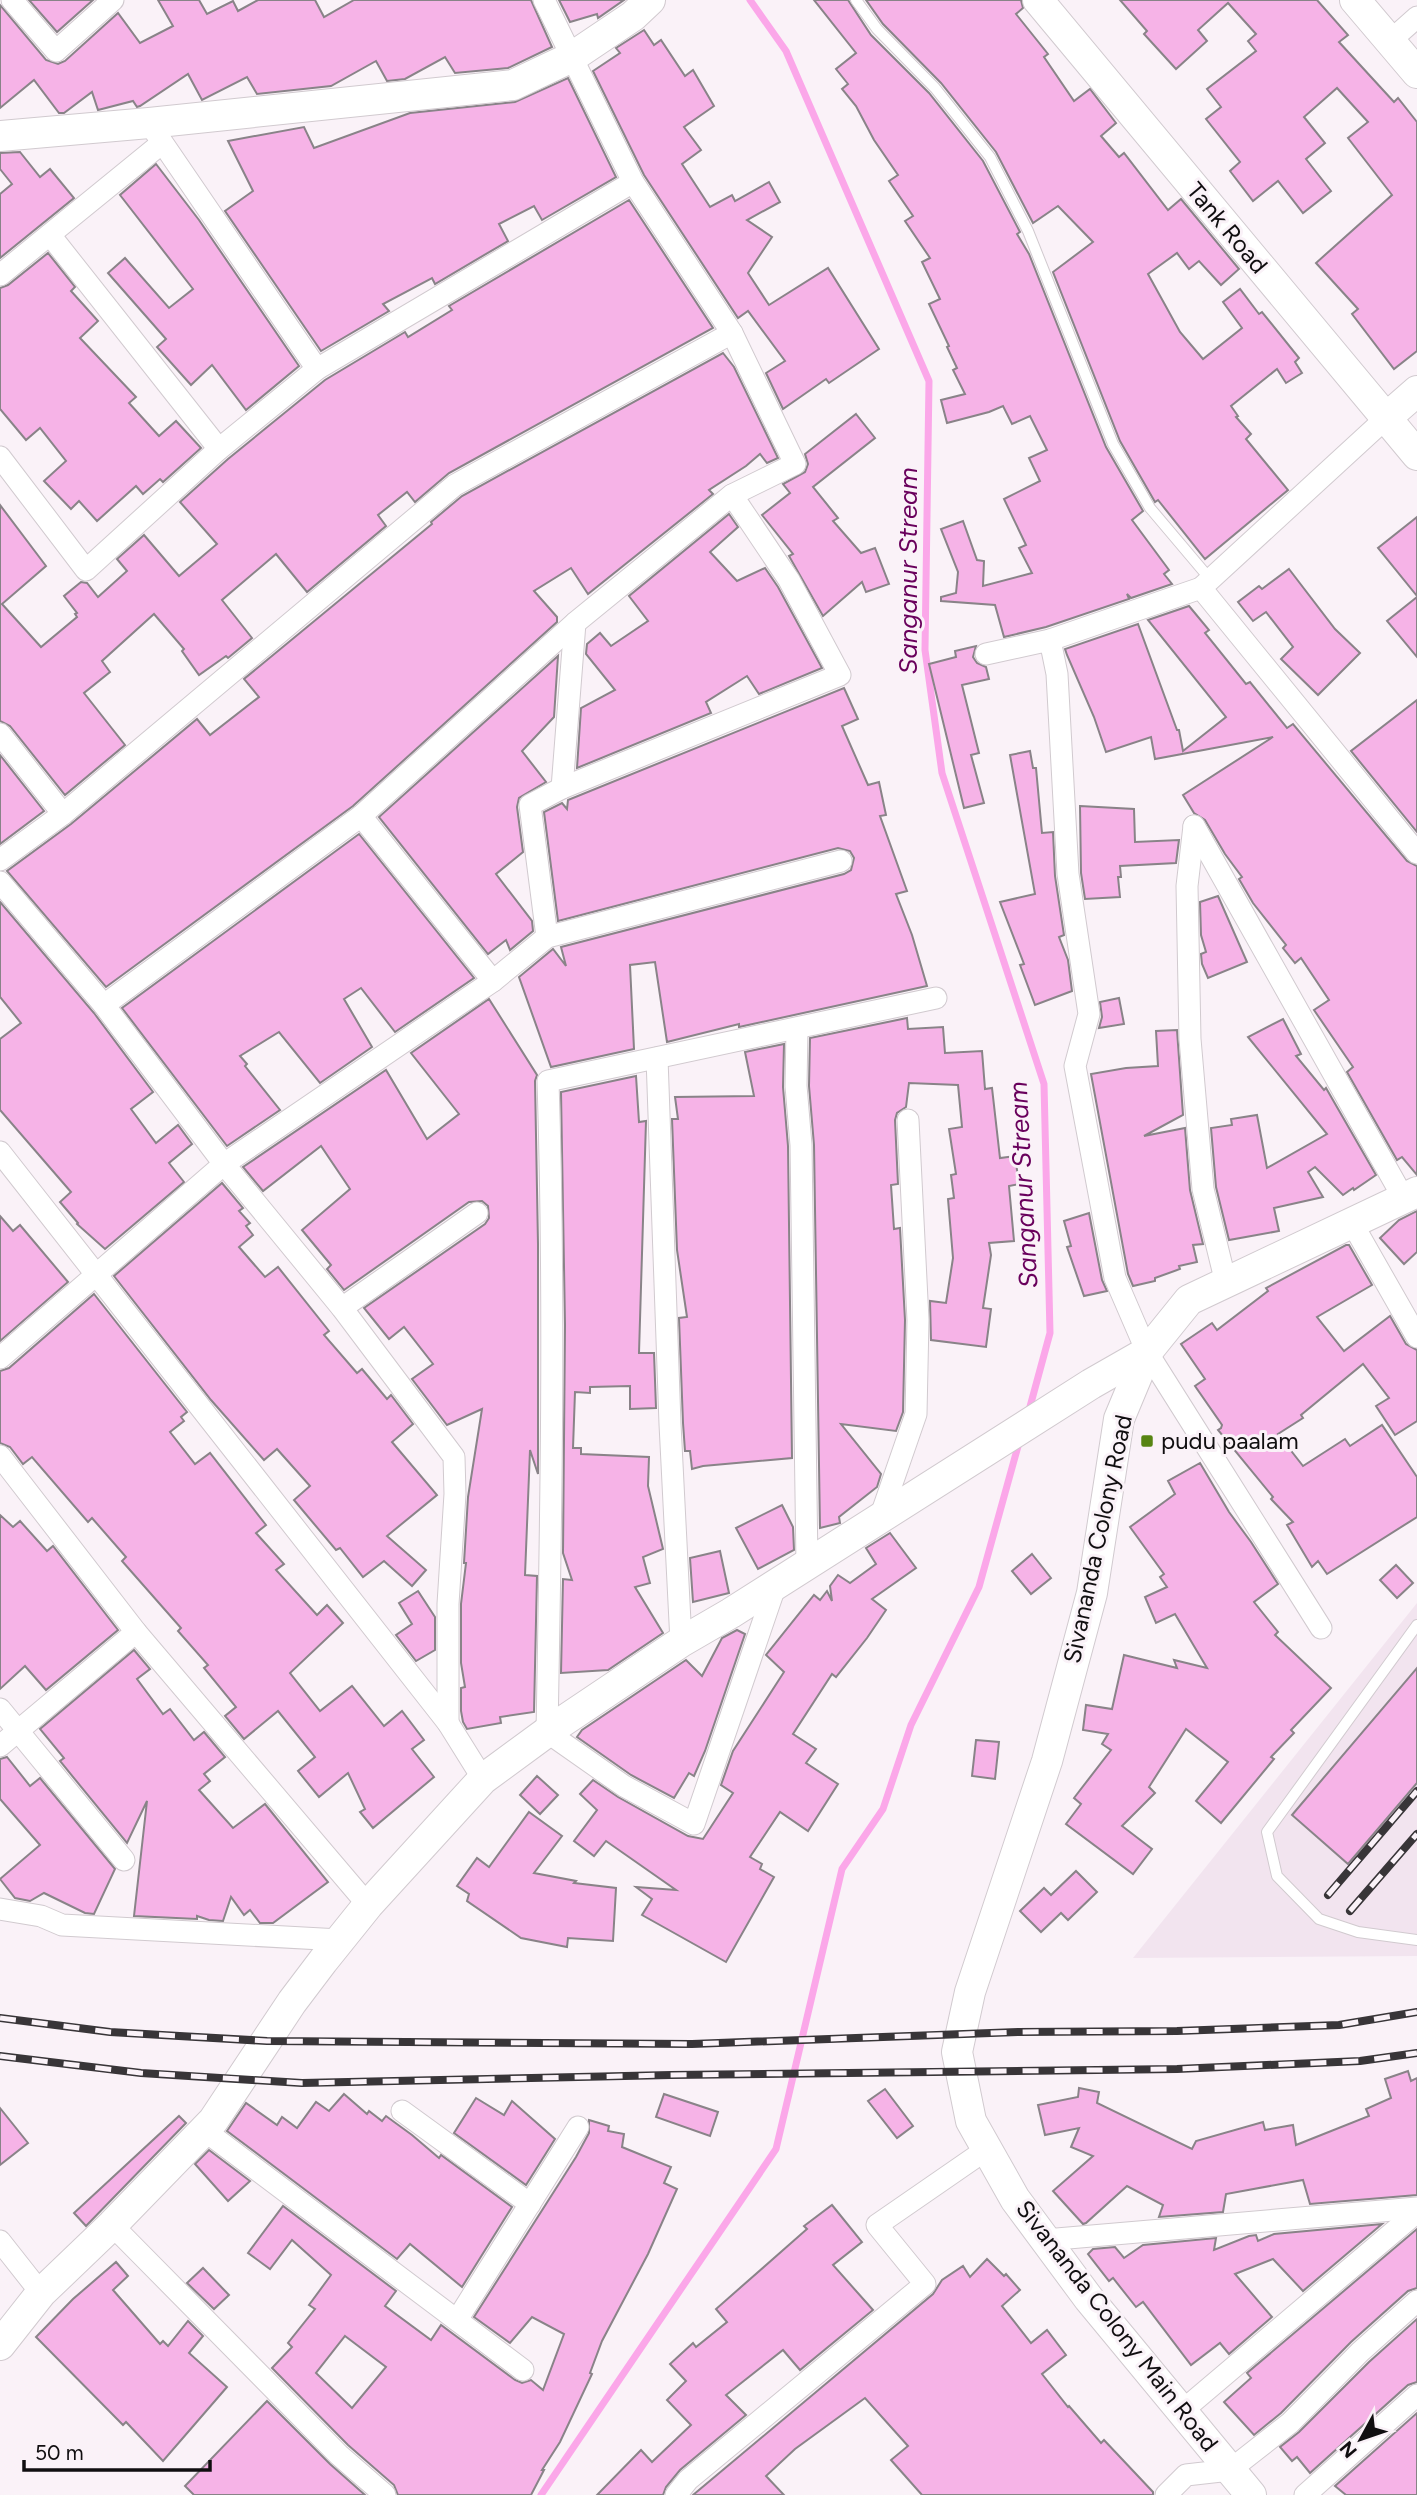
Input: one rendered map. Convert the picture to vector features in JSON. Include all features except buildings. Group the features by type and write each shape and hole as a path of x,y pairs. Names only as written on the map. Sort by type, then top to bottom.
{"main road":[{"name":"Tank Road","path":"1038,0 1417,455"},
{"path":"1355,0 1417,73"},
{"path":"0,136 156,133 513,85 572,57 641,8"},
{"path":"1385,418 1417,391"},
{"name":"Sivananda Colony Road","path":"971,1992 1047,1761 1092,1593 1119,1419 1147,1352 1189,1300 1411,1196"},
{"path":"0,2345 41,2293 112,2225 213,2121 292,2002 340,1940 368,1905 483,1779 547,1732 681,1642 1147,1352"},
{"name":"Sivananda Colony Main Road","path":"971,1992 957,2052 971,2121 986,2149 1015,2199 1089,2300 1251,2495"}],"street":[{"path":"12,0 56,51 113,0"},
{"path":"104,1005 361,816 575,623 732,495 795,464 732,333 633,182 544,0"},
{"path":"1390,41 1417,17"},
{"path":"0,275 50,235 156,133 317,369"},
{"path":"0,457 86,569 219,449 317,369 633,182"},
{"path":"50,235 219,449"},
{"path":"0,860 63,814 455,485 732,333"},
{"path":"986,654 1050,640 1205,584 1385,418"},
{"path":"547,937 530,804 562,788 840,675 789,580 732,495"},
{"path":"1205,584 1417,853"},
{"path":"562,788 575,623"},
{"path":"1050,640 1057,674 1069,874 1089,1014 1075,1066 1115,1278 1147,1352 1321,1628"},
{"path":"0,734 63,814"},
{"path":"361,816 493,981"},
{"path":"1226,1283 1203,1189 1190,1040 1187,886 1194,827 1411,1196"},
{"path":"0,1358 224,1164 493,981 547,937 841,861"},
{"path":"0,882 104,1005 224,1164 342,1308 454,1457 455,1494 448,1604 449,1723"},
{"path":"776,1584 694,1824 624,1786 547,1732 552,1221 548,1081 936,998"},
{"path":"797,1028 807,1564"},
{"path":"657,1058 681,1642"},
{"path":"880,1518 916,1413 918,1320 908,1120"},
{"path":"0,1152 449,1723 483,1779"},
{"path":"342,1308 477,1213"},
{"path":"1352,1223 1417,1337"},
{"path":"0,1456 136,1632 368,1905"},
{"path":"0,1746 136,1632"},
{"path":"0,1709 124,1860"},
{"path":"0,1909 41,1916 62,1924 340,1940"},
{"path":"402,2111 530,2204"},
{"path":"457,2320 578,2127"},
{"path":"204,2130 523,2370"},
{"path":"676,2495 688,2480 925,2284 877,2225 986,2149"},
{"path":"1045,2239 1417,2210"},
{"path":"1182,2410 1417,2210"},
{"path":"112,2225 339,2455 384,2495"},
{"path":"0,2241 41,2293"},
{"path":"1166,2495 1186,2475 1230,2470 1290,2423 1360,2352 1417,2301"},
{"path":"1305,2495 1417,2395"}],"lane":[{"path":"856,0 877,29 934,88 990,156 1028,231 1113,443 1150,508 1205,584"},
{"path":"1417,1625 1267,1832 1277,1877 1319,1919 1358,1932 1417,1940"}],"shaded area":[{"path":"1417,1603 1417,1956 1133,1958"}],"waterway":[{"name":"Sanganur Stream","path":"750,0 786,51 929,381 925,650 942,773 1044,1084 1050,1333 1028,1414"},
{"path":"541,2495 776,2149 842,1869 883,1809 911,1725 979,1587 1020,1439"}],"railway":[{"path":"1328,1895 1417,1791"},
{"path":"1350,1911 1417,1834"},
{"path":"0,2018 110,2032 267,2041 692,2044 1018,2032 1177,2031 1339,2025 1417,2012"},
{"path":"0,2056 141,2073 302,2083 1177,2069 1360,2061 1417,2053"}],"place":[{"name":"pudu paalam","path":"1147,1441"}]}
